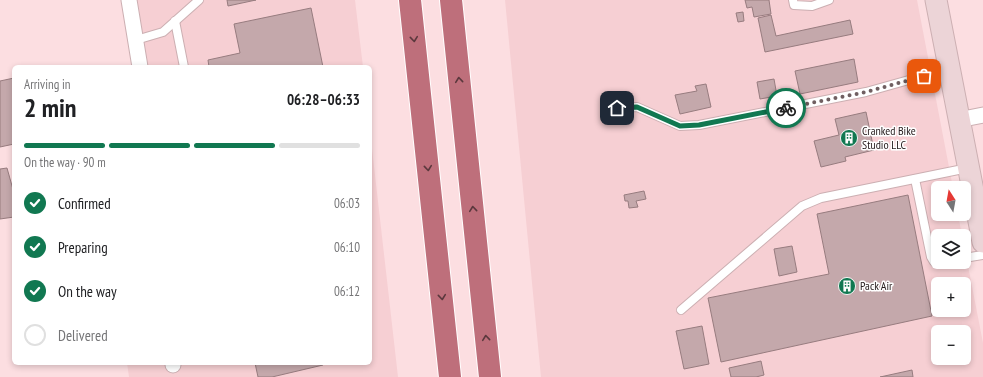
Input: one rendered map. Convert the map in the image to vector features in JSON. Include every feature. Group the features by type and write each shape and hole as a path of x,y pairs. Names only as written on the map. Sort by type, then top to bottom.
{"highway":[{"path":"410,0 450,377"},
{"path":"451,0 490,377"}],"main road":[{"path":"936,0 958,120 983,242"}],"street":[{"path":"129,0 140,65"},
{"path":"958,120 983,115"}],"lane":[{"path":"136,40 163,32 199,0"},
{"path":"793,0 794,5 812,6 829,0"},
{"path":"175,21 184,65"},
{"path":"617,108 637,107 680,126 699,125 866,92 949,69"},
{"path":"681,310 802,206 821,198 969,168"},
{"path":"915,179 931,257"},
{"path":"971,257 983,255"}],"shaded area":[{"path":"129,0 355,0 363,65 140,65"},
{"path":"505,0 917,0 952,181 931,181 931,221 959,221 961,229 931,229 931,269 969,269 970,277 931,277 931,317 971,317 971,281 983,343 983,377 541,377"},
{"path":"372,149 398,377 129,377 127,365 372,365"}],"building":[{"path":"227,0 256,0 228,6"},
{"path":"745,0 769,0 771,14 754,17 752,7 747,8"},
{"path":"311,8 323,65 209,65 208,60 240,53 234,24"},
{"path":"743,12 744,21 738,22 736,13"},
{"path":"771,15 776,36 850,20 853,34 765,52 758,18"},
{"path":"854,59 858,82 800,94 795,71"},
{"path":"12,78 12,144 0,147 0,81"},
{"path":"774,79 777,96 760,99 757,82"},
{"path":"706,84 711,107 680,114 675,95 697,91 695,86"},
{"name":"Cranked Bike Studio LLC","path":"866,112 874,150 845,157 846,161 821,167 814,141 839,135 835,119"},
{"path":"7,168 12,186 12,217 0,219 0,169"},
{"path":"644,191 646,199 636,201 638,207 629,208 628,201 625,201 624,195"},
{"name":"Pack Air","path":"908,195 931,316 721,362 708,298 829,274 817,214"},
{"path":"792,246 797,272 779,276 774,249"},
{"path":"702,326 709,364 684,369 676,331"},
{"path":"761,361 764,375 756,377 731,377 729,368"},
{"path":"255,365 323,365 272,377 258,377"},
{"path":"912,370 913,377 880,377"}],"way so far":[{"path":"786,108 866,92 924,76"}],"place":[{"name":"Cranked Bike Studio LLC","path":"849,138"},
{"name":"Pack Air","path":"847,286"}],"route":[{"path":"617,108 637,107 680,126 699,125 786,108"}]}
